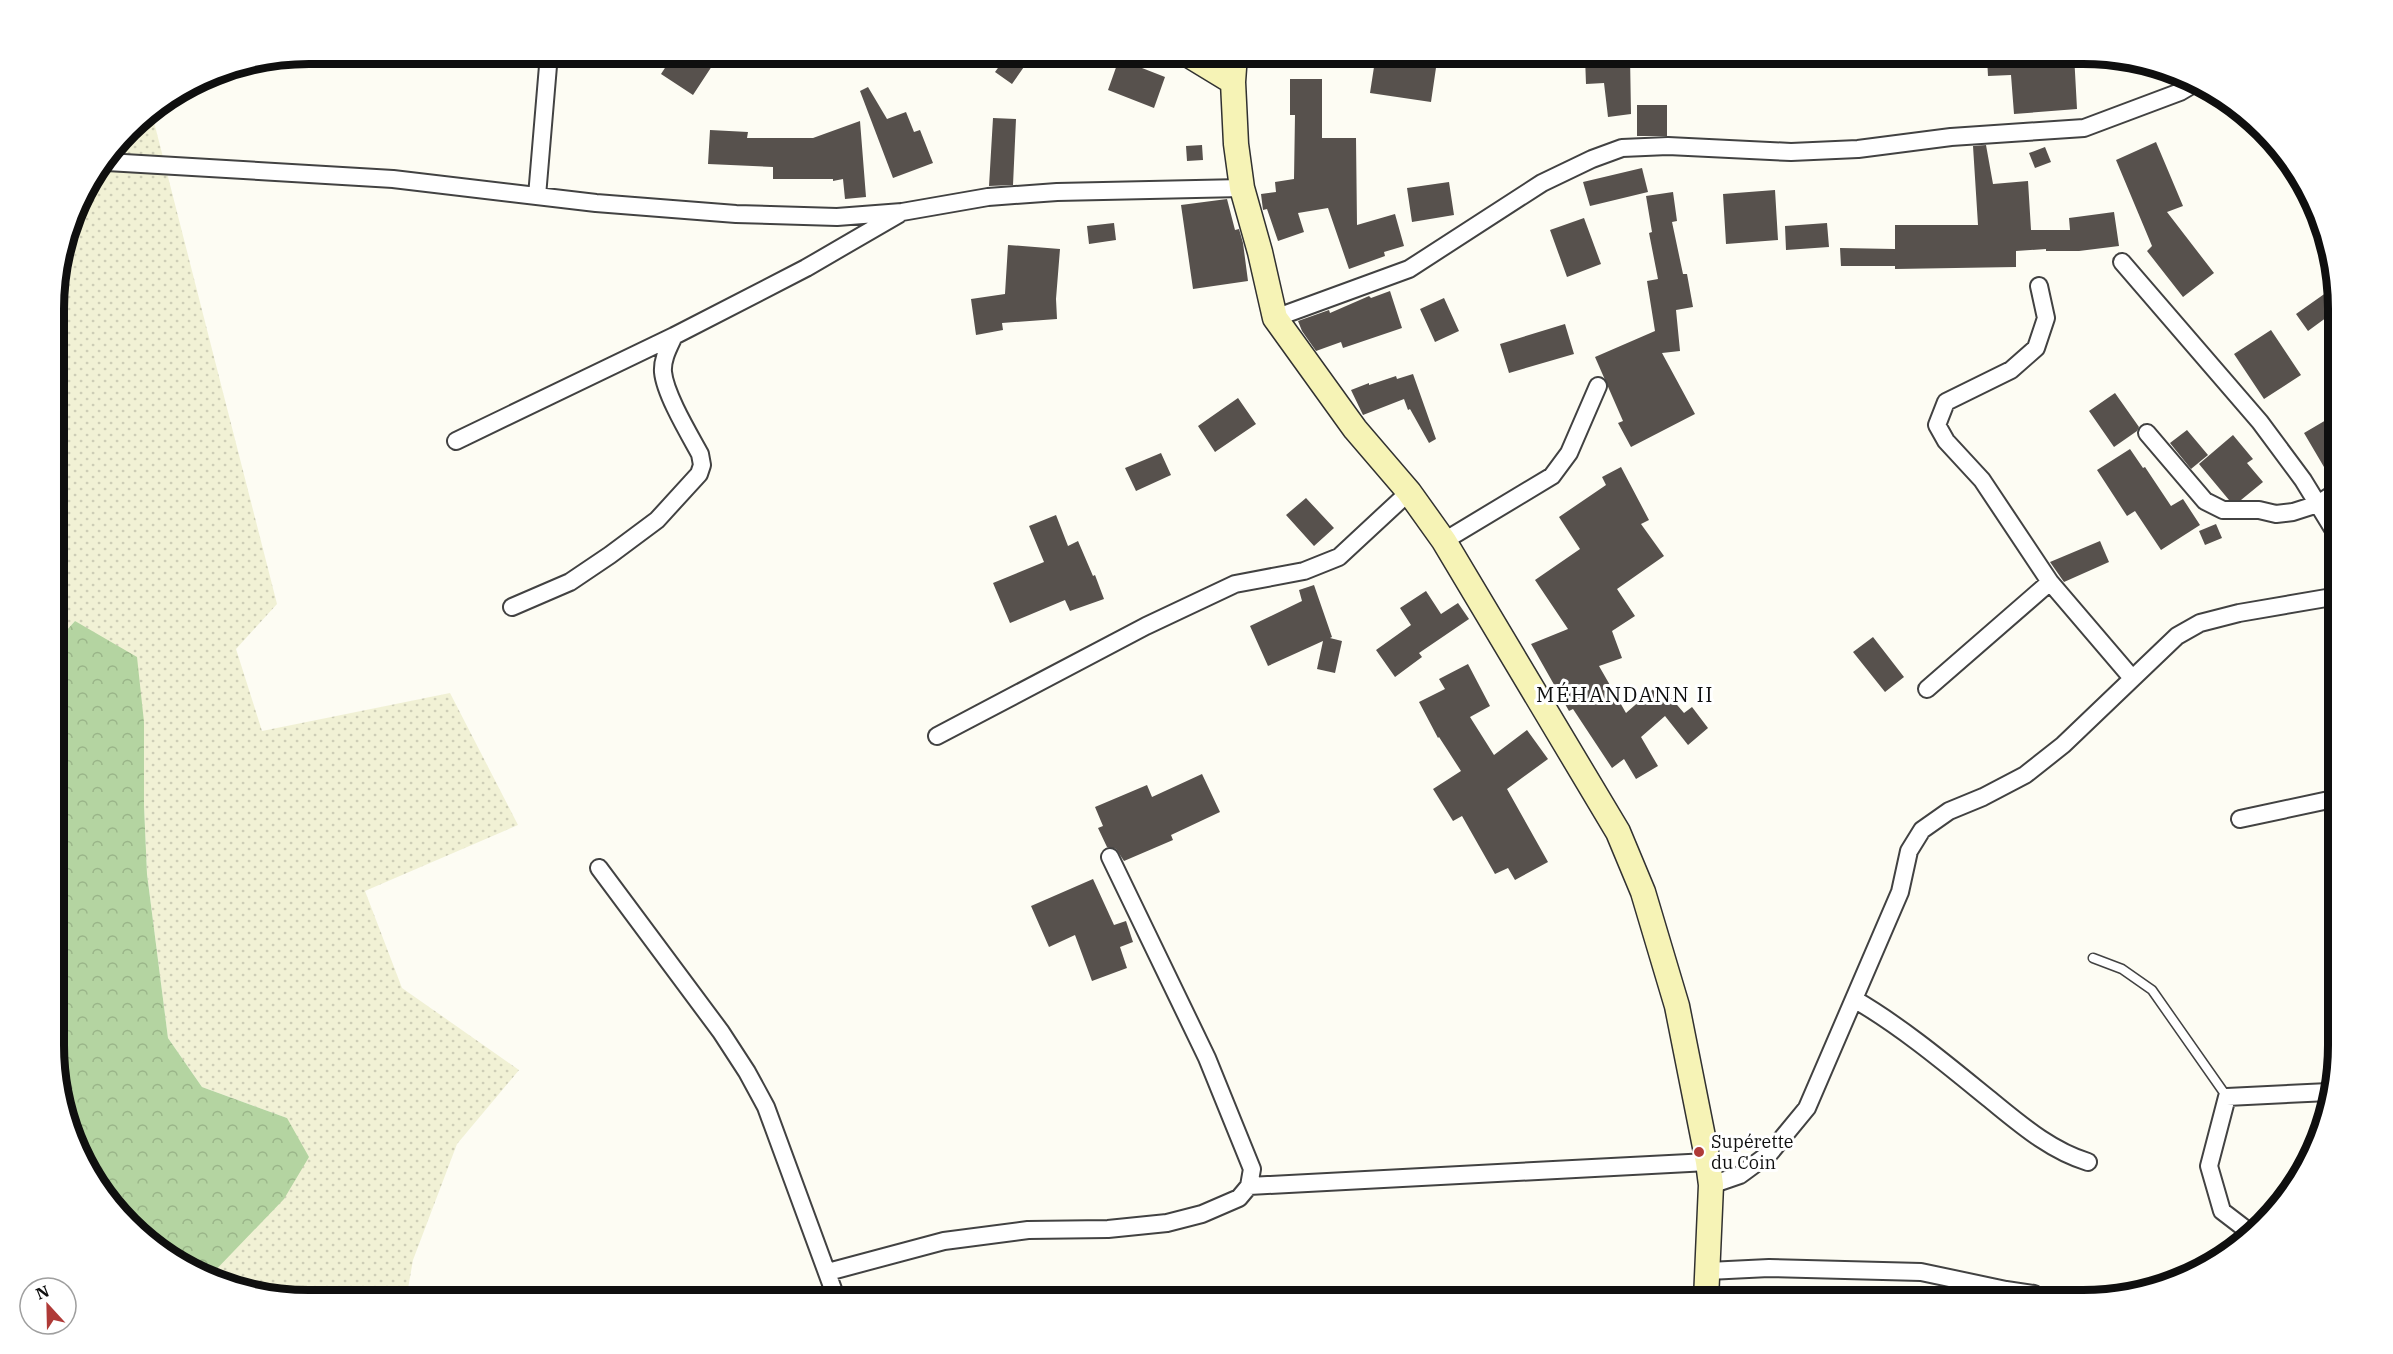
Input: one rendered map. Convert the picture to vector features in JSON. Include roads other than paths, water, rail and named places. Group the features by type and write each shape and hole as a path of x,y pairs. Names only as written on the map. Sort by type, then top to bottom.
{"street":[{"path":"537,196 548,64"},
{"path":"1203,64 1233,82"},
{"path":"1234,64 1236,144 1242,188 1275,318 1354,429 1408,492 1444,541 1618,832 1643,892 1677,1006 1710,1173 1707,1290"},
{"path":"1275,318 1409,269 1542,183 1592,159 1622,148 1668,146 1791,152 1858,148 1951,137 2084,128 2187,88"},
{"path":"113,162 393,179 596,203 736,214 837,217 902,212 988,196 1057,192 1242,188"},
{"path":"456,441 674,336 806,268 902,212"},
{"path":"2122,262 2260,422 2303,480 2328,520"},
{"path":"2039,286 2046,318 2036,348 2011,370 1946,402 1937,425 1946,441 1982,480 2050,582 2132,678"},
{"path":"512,607 570,582 610,555 657,520 699,474 702,465 700,454 668,391 663,372 665,354 674,336"},
{"path":"1444,541 1552,476 1569,453 1598,386"},
{"path":"2147,433 2205,501 2223,510 2259,510 2276,514 2293,512 2318,504 2328,498"},
{"path":"937,736 1146,626 1234,584 1304,571 1339,557 1408,492"},
{"path":"1927,689 2050,582"},
{"path":"1249,1186 1710,1173 1740,1175 1770,1154 1807,1107 1900,892 1909,851 1922,830 1949,811 1983,797 2025,775 2063,745 2177,636 2200,623 2239,613 2328,598"},
{"path":"2240,819 2328,800"},
{"path":"828,1272 944,1241 1028,1230 1108,1229 1167,1223 1202,1214 1239,1198 1249,1186 1252,1169 1207,1058 1110,858"},
{"path":"599,868 721,1032 747,1072 766,1107 834,1290"},
{"path":"1854,999 1890,1020 2022,1127 2072,1157 2088,1162"},
{"path":"2245,1229 2222,1211 2209,1166 2227,1097 2324,1092"},
{"path":"1708,1271 1769,1268 1921,1272 2006,1290"}],"lane":[{"path":"2093,958 2122,969 2152,990 2227,1097"}],"place":[{"name":"Supérette du Coin","path":"1699,1152"}],"district":[{"name":"MÉHANDANN II","path":"1625,695"}]}
